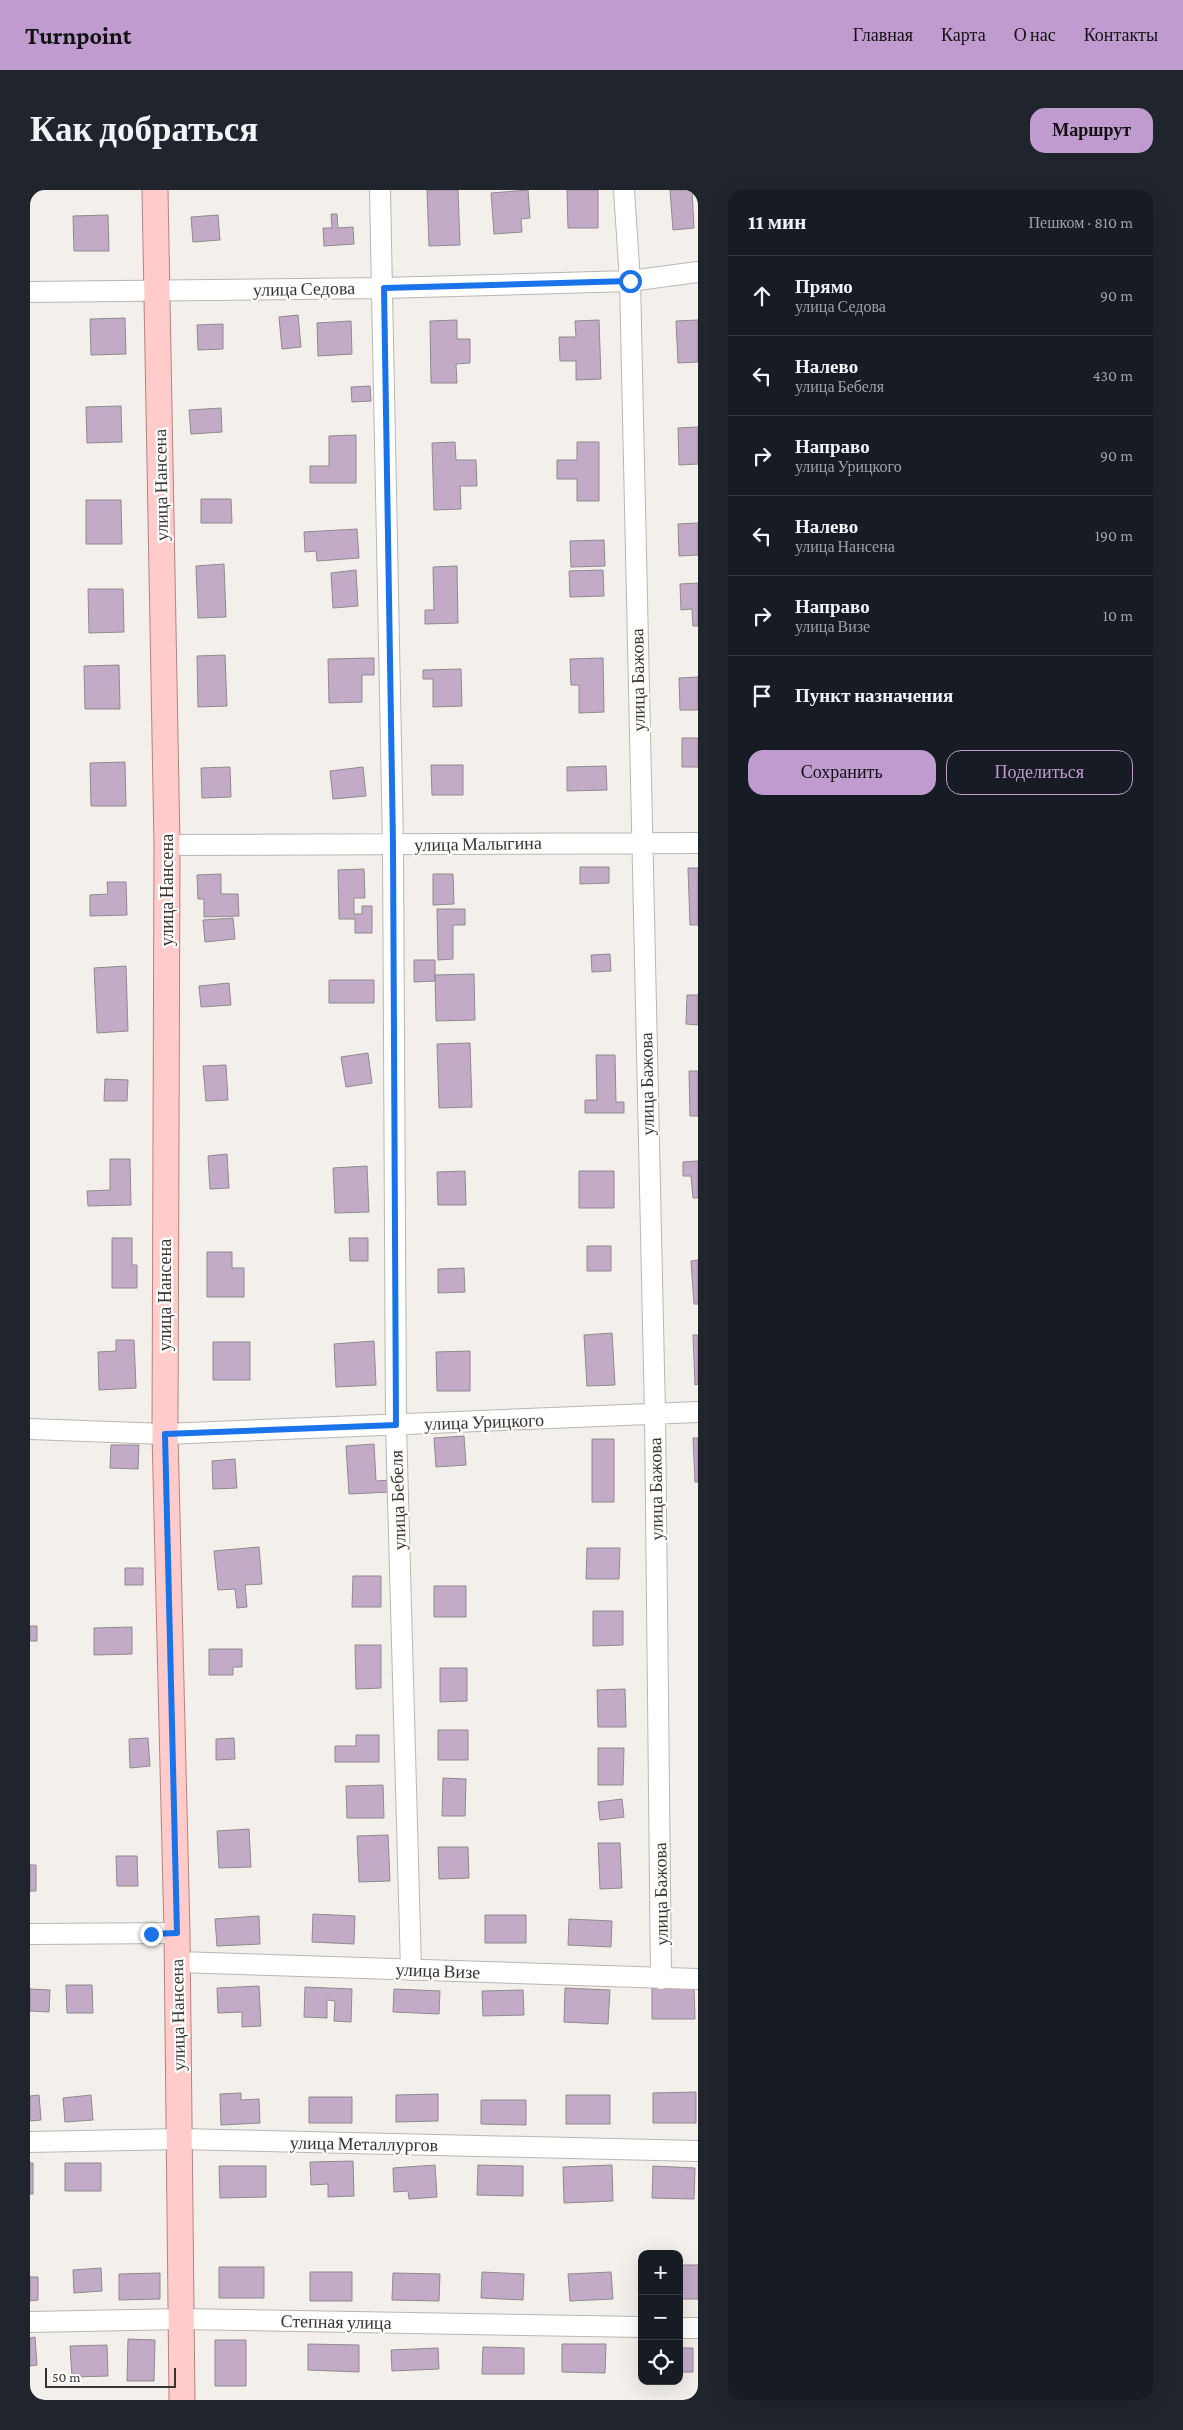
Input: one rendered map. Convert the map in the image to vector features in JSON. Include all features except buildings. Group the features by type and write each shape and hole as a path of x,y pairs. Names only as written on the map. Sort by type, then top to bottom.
{"main road":[{"name":"улица Нансена","path":"155,190 168,845 165,1434 178,1962 182,2400"}],"street":[{"name":"улица Бебеля","path":"380,190 384,288 393,845 396,1425 411,1970"},
{"name":"улица Бажова","path":"624,190 630,281 655,1414 662,1979"},
{"name":"улица Седова","path":"30,292 384,288 630,281 698,272"},
{"name":"улица Малыгина","path":"168,845 698,843"},
{"name":"улица Урицкого","path":"30,1429 165,1434 698,1412"},
{"path":"30,1934 177,1933"},
{"name":"улица Визе","path":"178,1962 698,1979"},
{"name":"улица Металлургов","path":"30,2142 180,2139 698,2151"},
{"name":"Степная улица","path":"30,2322 182,2319 638,2327"},
{"path":"683,2328 698,2328"}],"route":[{"path":"151,1934 177,1933 165,1434 396,1425 393,845 384,288 630,281"}]}
